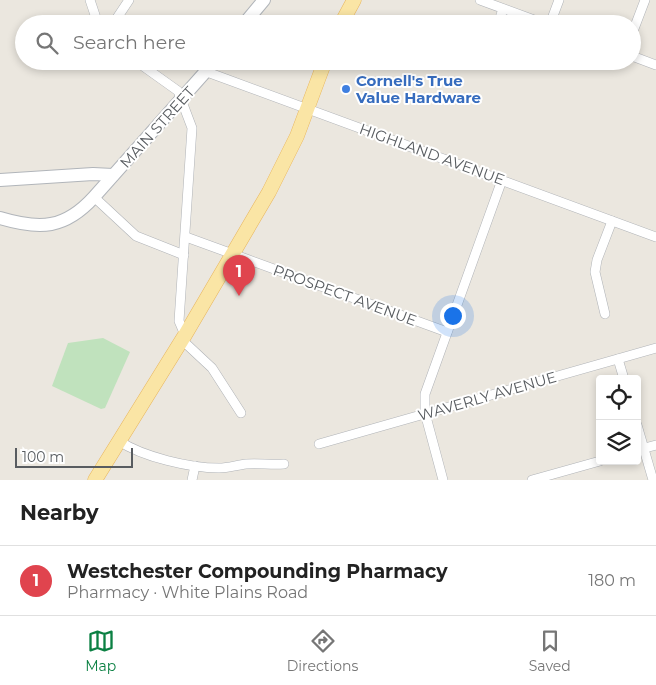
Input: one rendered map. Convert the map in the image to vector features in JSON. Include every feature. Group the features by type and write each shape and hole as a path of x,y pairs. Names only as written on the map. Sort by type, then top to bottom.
{"main road":[{"path":"346,15 354,0"},
{"path":"95,480 183,338 272,186 308,110 322,70"}],"street":[{"path":"90,0 95,15"},
{"path":"119,15 129,0"},
{"path":"252,15 264,0"},
{"path":"480,0 520,15"},
{"path":"553,15 559,0"},
{"path":"639,15 645,0"},
{"path":"501,15 503,9"},
{"path":"641,59 656,65"},
{"path":"149,70 174,87 192,128 179,321 183,338 212,368 241,413"},
{"name":"MAIN STREET","path":"0,180 93,174 113,175 181,102 208,70"},
{"name":"HIGHLAND AVENUE","path":"220,70 308,110 656,237"},
{"path":"0,218 32,226 52,224 75,214 94,197 113,175"},
{"path":"443,480 425,414 424,405 428,383 502,180"},
{"path":"94,197 136,236 184,256"},
{"path":"605,314 595,272 597,260 612,221"},
{"name":"PROSPECT AVENUE","path":"186,237 447,332"},
{"name":"WAVERLY AVENUE","path":"318,444 656,348"},
{"path":"618,359 623,375"},
{"path":"119,441 128,447 158,457 195,466 218,468 248,464 267,466 284,464"},
{"path":"653,480 641,449 656,445"},
{"path":"532,480 596,462"},
{"path":"192,480 195,466"}],"green space":[{"path":"103,338 130,352 105,408 101,409 52,386 68,343"}],"place":[{"name":"Cornell's True Value Hardware","path":"346,89"},
{"name":"Westchester Compounding Pharmacy","path":"239,296"}]}
